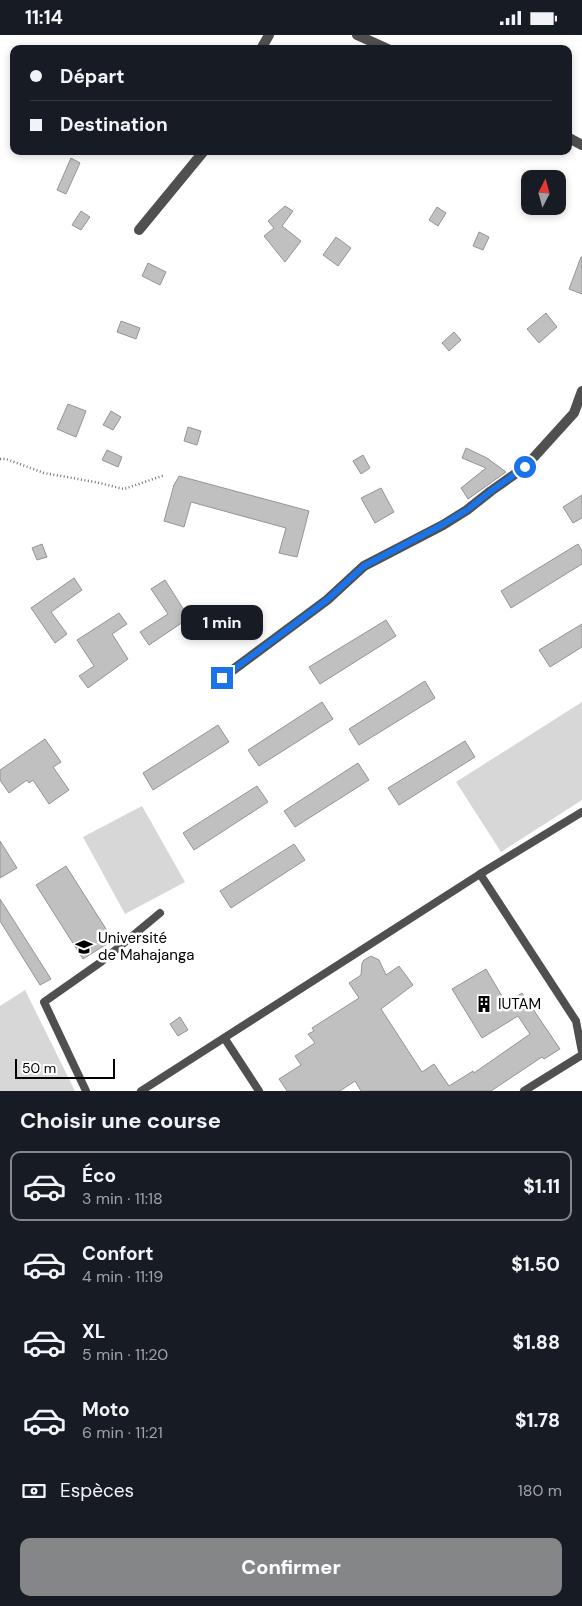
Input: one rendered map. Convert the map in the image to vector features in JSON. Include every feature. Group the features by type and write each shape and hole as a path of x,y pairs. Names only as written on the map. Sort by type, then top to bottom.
{"street":[{"path":"357,35 379,45"},
{"path":"139,230 201,155"},
{"path":"222,678 327,600 364,566 467,510 525,467 574,413 582,391"}],"lane":[{"path":"141,1091 480,874 582,812"},
{"path":"480,874 579,1023 582,1054 524,1091"},
{"path":"86,1091 44,1002 102,962 160,913"},
{"path":"225,1039 259,1091"}],"path":[{"path":"0,459 6,459 44,473 124,489 165,475"}],"shaded area":[{"path":"582,702 582,800 501,852 456,782"},
{"path":"142,806 185,882 125,914 83,837"},
{"path":"25,990 75,1091 0,1091 0,1006"}],"building":[{"path":"71,158 80,163 66,194 57,190"},
{"path":"285,206 293,211 282,226 301,241 285,262 264,236 274,228 268,221"},
{"path":"437,207 446,213 438,226 429,220"},
{"path":"81,211 90,217 81,230 72,225"},
{"path":"479,232 489,237 483,250 473,246"},
{"path":"336,237 351,248 338,266 323,255"},
{"path":"582,257 582,294 569,289"},
{"path":"148,263 166,272 160,285 142,276"},
{"path":"546,313 557,327 539,343 527,329"},
{"path":"121,321 140,328 136,339 117,332"},
{"path":"454,332 461,340 449,351 442,343"},
{"path":"68,404 86,411 76,437 57,429"},
{"path":"111,411 121,417 113,430 103,425"},
{"path":"188,427 201,431 197,445 184,441"},
{"path":"466,448 487,458 506,472 468,499 461,488 486,468 462,458"},
{"path":"107,450 122,457 118,467 102,460"},
{"path":"363,455 370,468 361,474 353,461"},
{"path":"179,476 309,511 297,557 279,553 286,528 191,502 184,527 164,521 174,485"},
{"path":"381,488 394,512 375,523 361,498"},
{"path":"582,495 582,518 573,523 563,507"},
{"path":"42,544 47,557 37,560 32,548"},
{"path":"578,544 582,551 582,564 511,608 501,591"},
{"path":"74,578 82,590 51,612 67,634 55,643 31,608"},
{"path":"165,580 189,618 149,645 140,632 168,614 151,589"},
{"path":"119,613 127,624 112,634 128,659 88,688 79,676 94,666 77,640"},
{"path":"386,620 396,636 320,684 309,667"},
{"path":"582,624 582,647 550,667 539,650"},
{"path":"425,681 435,698 359,745 349,729"},
{"path":"322,702 333,719 259,766 248,750"},
{"path":"218,725 229,742 153,790 143,773"},
{"path":"45,739 61,762 53,767 69,790 49,804 33,780 29,783 27,780 9,793 0,780 0,770"},
{"path":"465,741 475,757 399,805 388,788"},
{"path":"358,763 369,780 295,827 284,811"},
{"path":"257,786 268,802 194,850 183,833"},
{"path":"0,841 17,868 0,878"},
{"path":"294,844 305,860 231,908 220,891"},
{"path":"66,866 113,940 83,959 36,885"},
{"path":"0,899 51,979 40,985 0,921"},
{"path":"371,956 379,960 386,975 399,966 413,985 381,1009 422,1072 434,1064 449,1086 473,1071 474,1073 530,1034 518,1016 482,1038 452,989 486,969 506,1003 522,993 560,1049 544,1059 542,1057 491,1091 361,1091 355,1081 340,1091 287,1091 279,1079 301,1065 295,1056 315,1043 308,1034 314,1031 312,1028 359,998 349,983 361,975 362,963"},
{"path":"180,1017 188,1030 178,1036 170,1024"}],"place":[{"name":"Université de Mahajanga","path":"84,947"},
{"name":"IUTAM","path":"484,1004"}],"route":[{"path":"222,678 327,600 364,566 467,510 525,467"}]}
